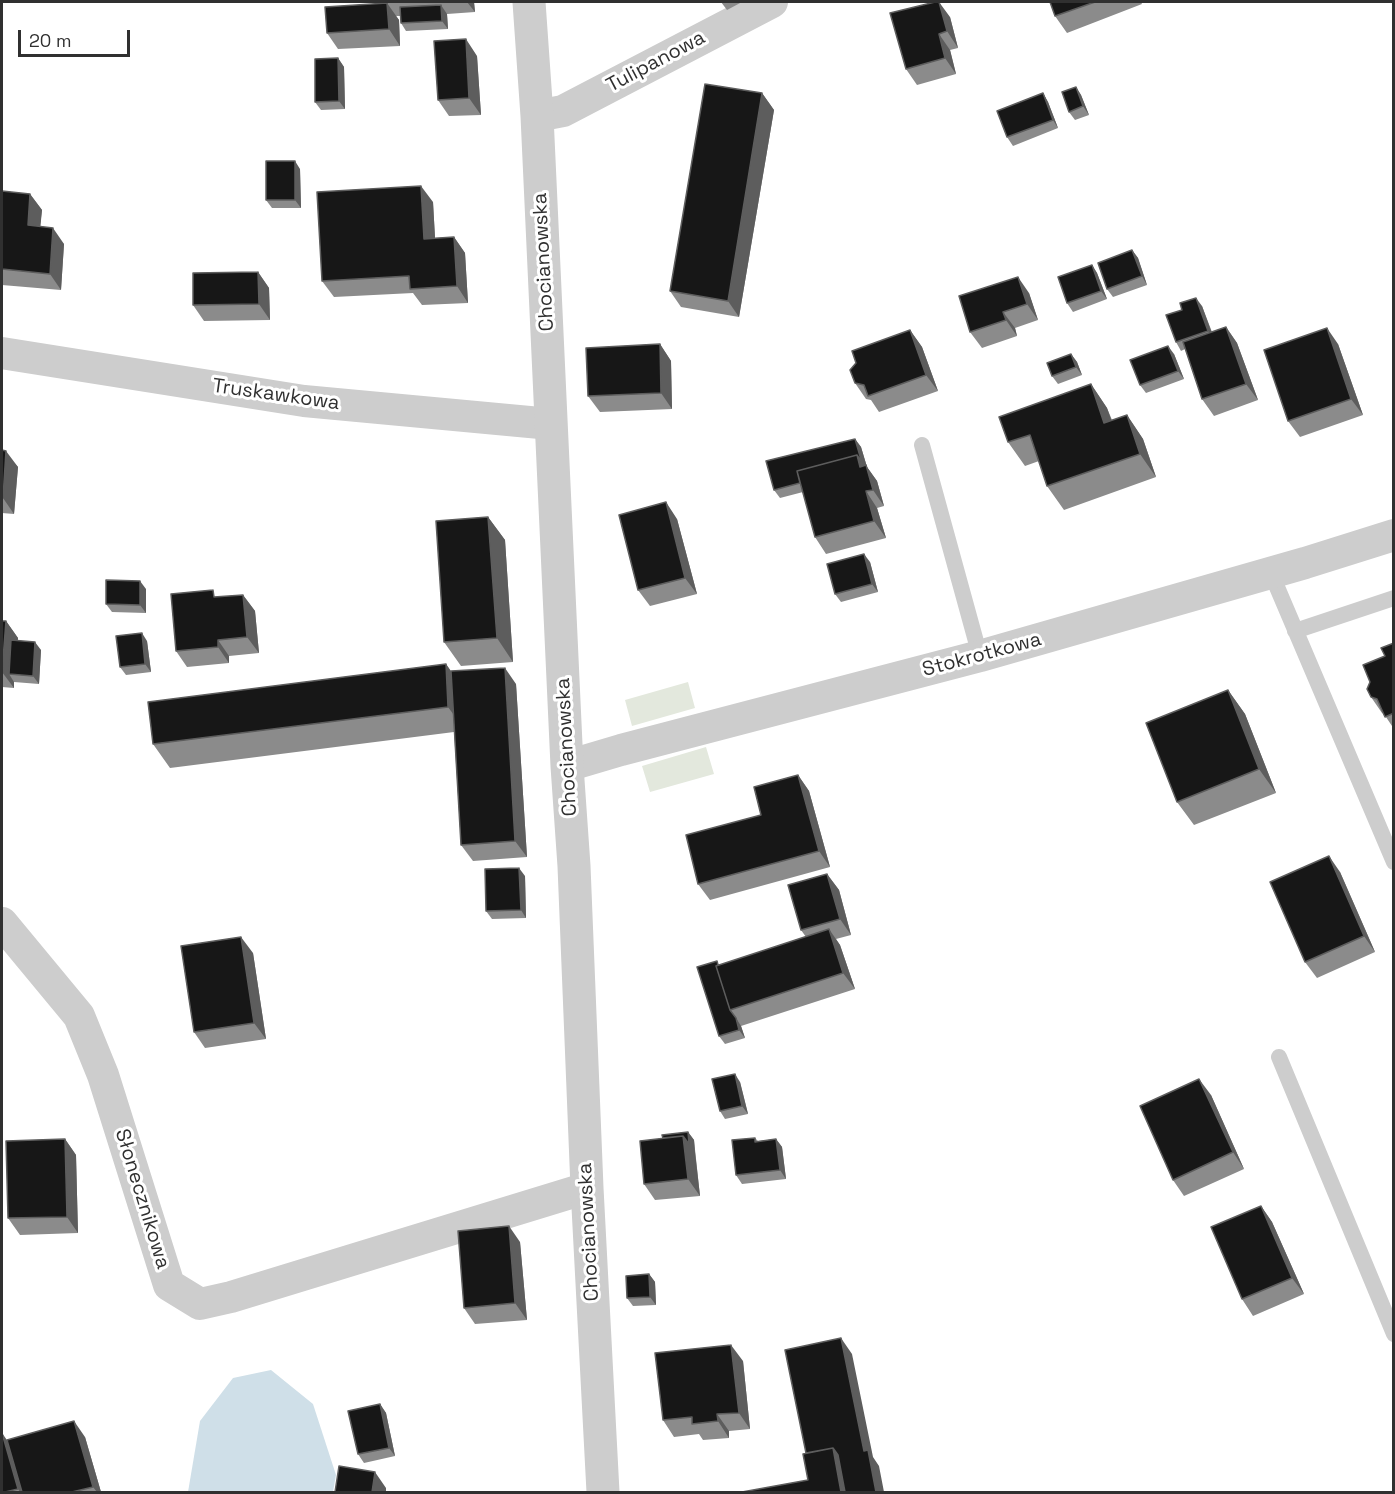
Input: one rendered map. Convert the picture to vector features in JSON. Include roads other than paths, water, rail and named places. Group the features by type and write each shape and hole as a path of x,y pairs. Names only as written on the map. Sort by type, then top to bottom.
{"street":[{"name":"Chocianowska","path":"529,2 537,116 603,1492"},
{"name":"Tulipanowa","path":"537,116 563,111 772,2"},
{"name":"Truskawkowa","path":"2,353 304,401 551,424"},
{"name":"Stokrotkowa","path":"567,766 981,656 1271,573 1394,535"},
{"name":"Słonecznikowa","path":"2,923 79,1016 103,1075 169,1285 200,1304 231,1297 587,1188"}],"lane":[{"path":"922,445 981,656"},
{"path":"1271,573 1394,862"},
{"path":"1295,631 1394,598"},
{"path":"1279,1057 1394,1334"}]}
